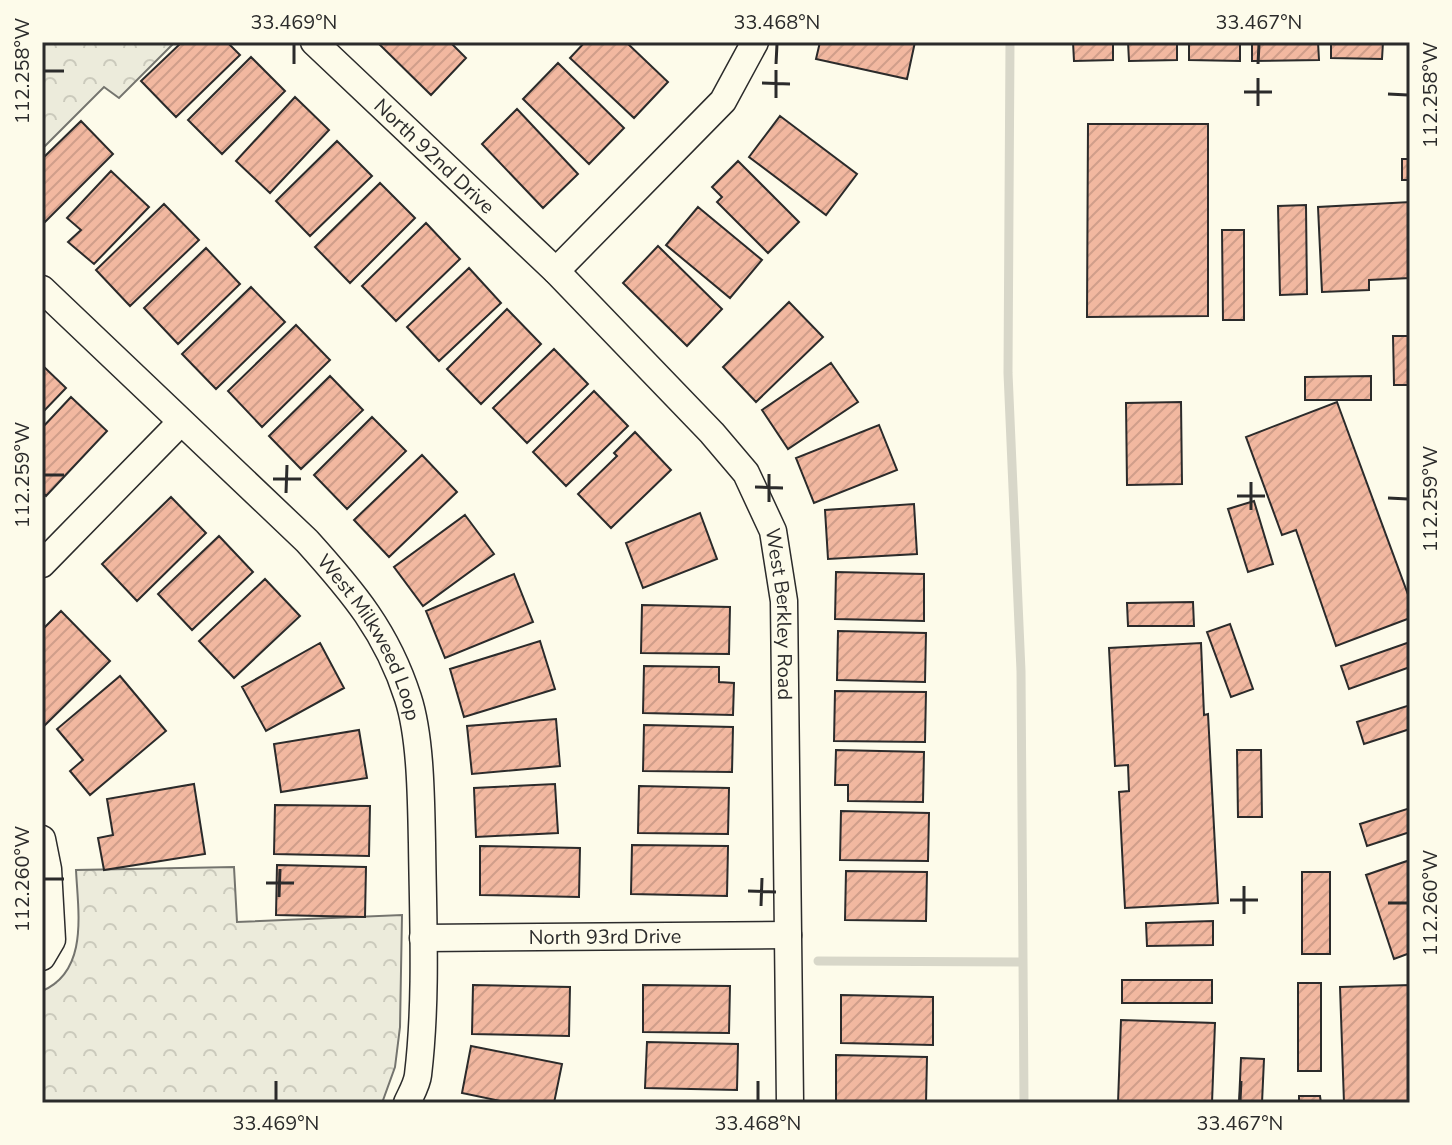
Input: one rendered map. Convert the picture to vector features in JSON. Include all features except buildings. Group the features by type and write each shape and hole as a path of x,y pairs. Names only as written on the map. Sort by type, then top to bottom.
{"street":[{"name":"North 92nd Drive","path":"314,42 556,271"},
{"path":"556,271 723,101 755,42"},
{"name":"West Berkley Road","path":"556,271 712,433 746,473 773,531 784,601 790,1103"},
{"name":"West Milkweed Loop","path":"42,289 282,515 344,583 376,624 394,660 410,702 420,783 423,938 418,1078 407,1103"},
{"path":"42,564 181,422"},
{"path":"42,839 48,869 52,940 42,957"},
{"name":"North 93rd Drive","path":"423,938 788,935"}],"green space":[{"path":"42,42 175,42 119,98 104,87 42,149"},
{"path":"234,867 237,922 402,915 400,1027 395,1067 382,1103 42,1103 42,991 57,982 74,955 79,921 76,870"}],"waterway":[{"path":"1010,42 1008,373 1021,671 1024,1103"},
{"path":"818,961 1023,962"}]}
